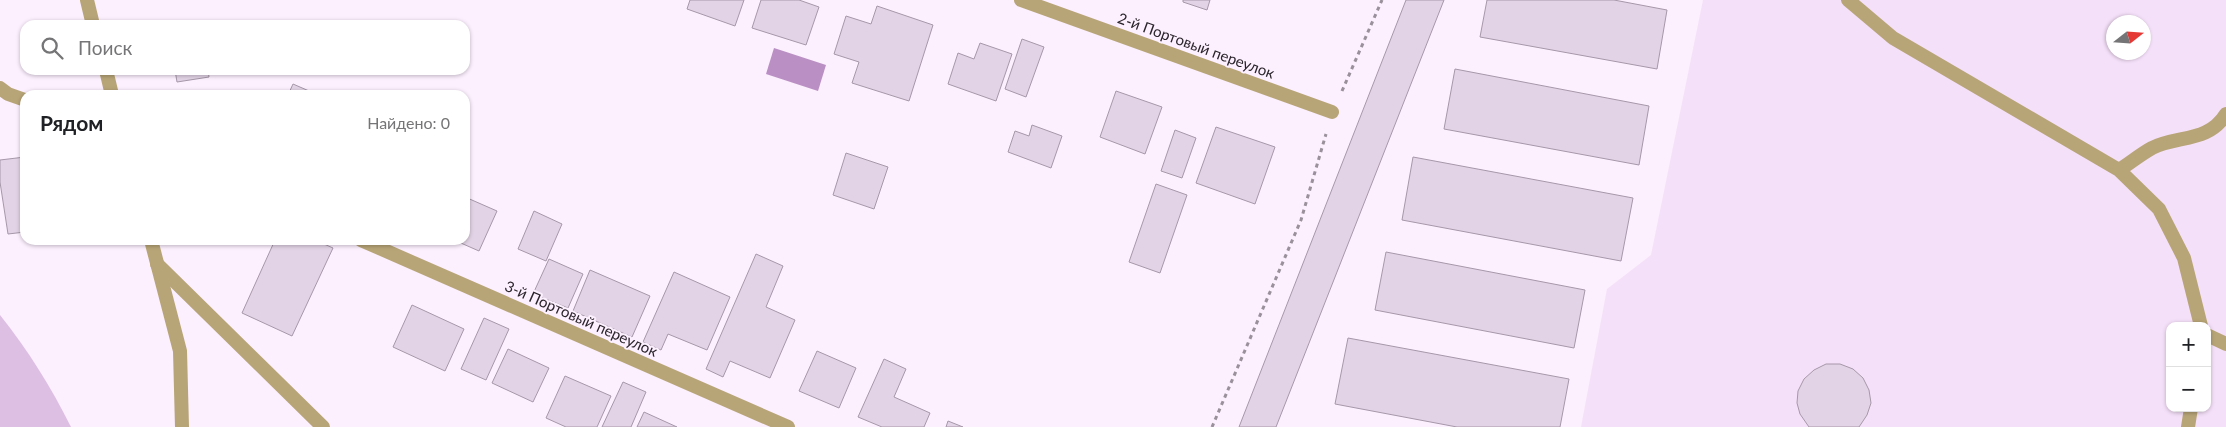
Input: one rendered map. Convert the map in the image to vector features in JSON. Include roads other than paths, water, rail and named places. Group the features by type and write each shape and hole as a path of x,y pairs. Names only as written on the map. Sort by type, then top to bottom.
{"street":[{"path":"87,0 92,20"},
{"name":"2-й Портовый переулок","path":"1021,0 1332,112"},
{"path":"1848,0 1893,38 2119,170 2159,208 2184,258 2200,322"},
{"path":"107,75 111,90"},
{"path":"0,88 8,94 20,98"},
{"path":"2119,170 2154,147 2183,140 2211,130 2226,114"},
{"path":"152,245 180,351 182,427"},
{"name":"3-й Портовый переулок","path":"372,245 788,427"},
{"path":"157,264 323,427"},
{"path":"2211,337 2226,344"},
{"path":"2188,427 2190,412"}]}
